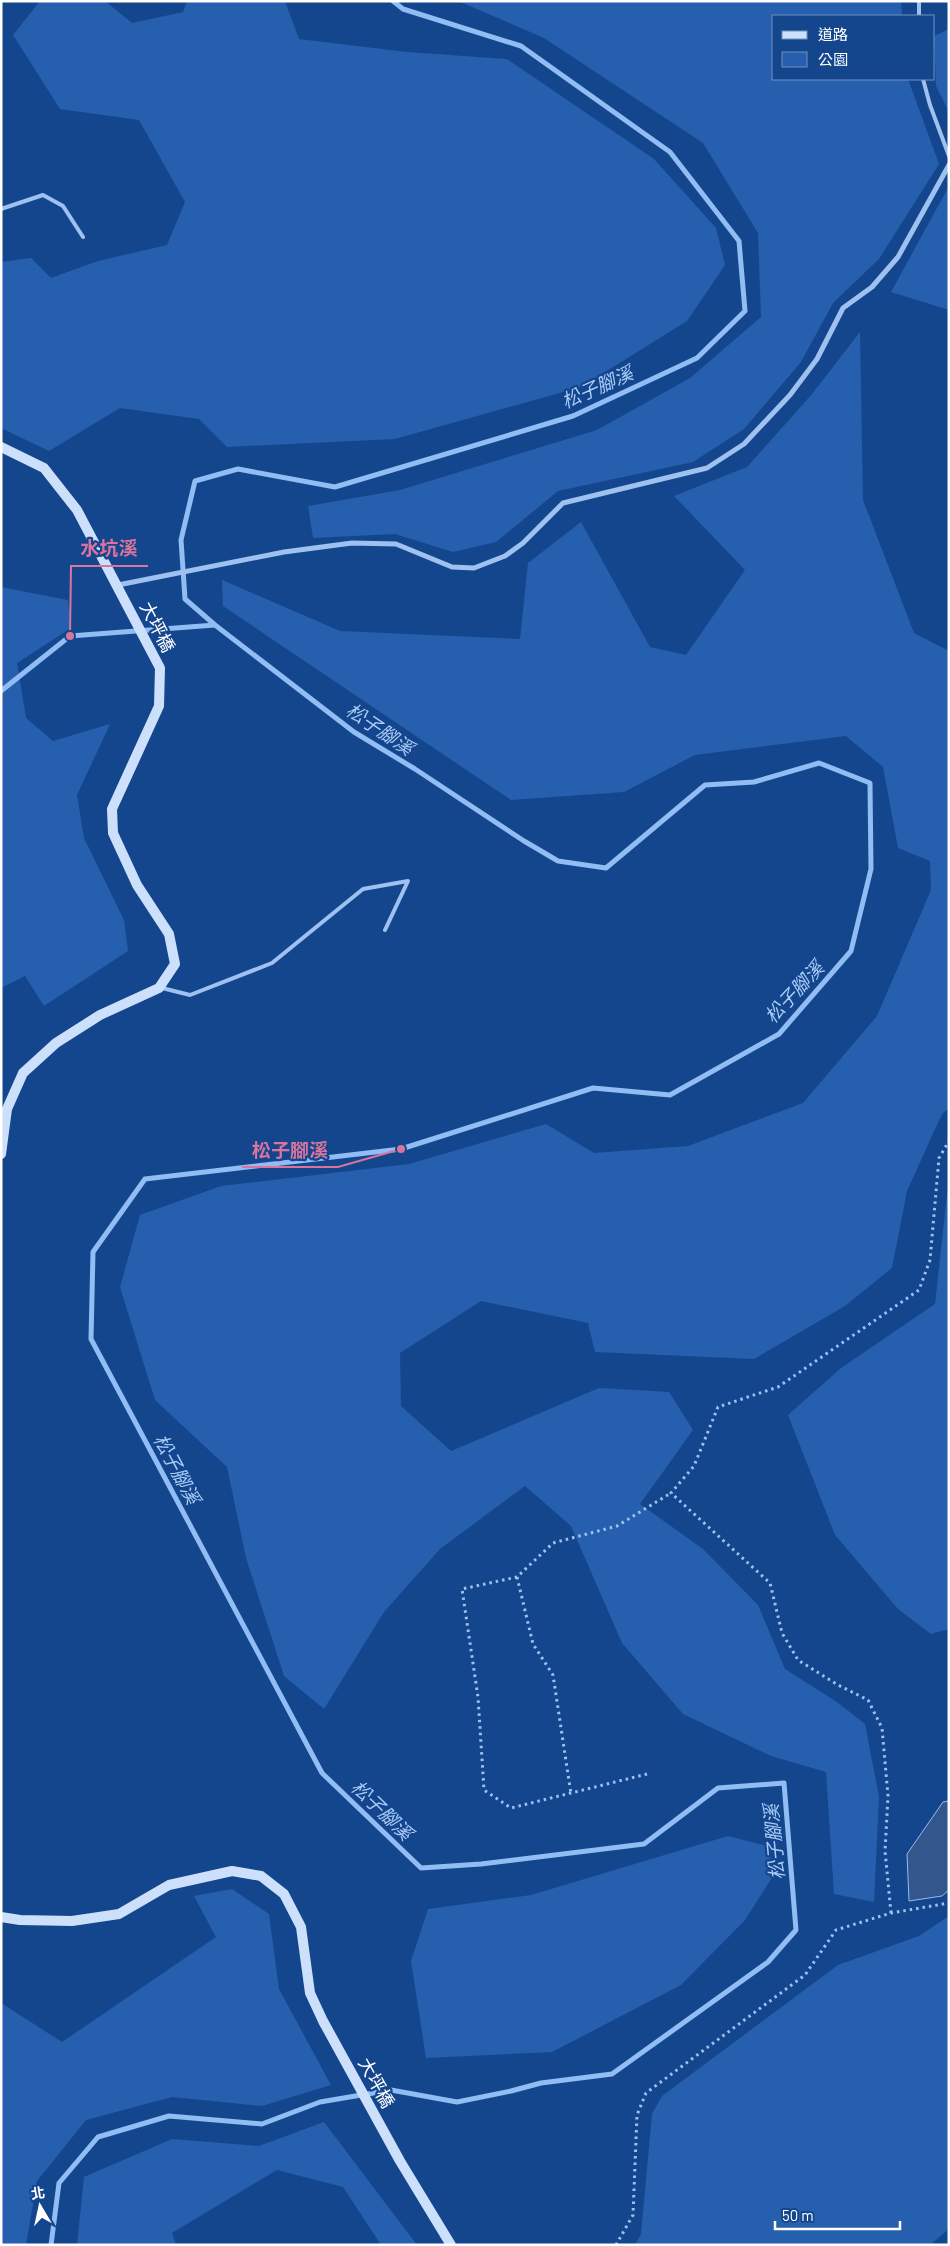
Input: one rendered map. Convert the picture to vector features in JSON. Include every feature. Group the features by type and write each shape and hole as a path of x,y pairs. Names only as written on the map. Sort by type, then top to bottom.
{"street":[{"path":"118,586 284,552 352,543 396,544 452,567 474,568 505,556 523,542 563,503 707,468 744,444 790,395 818,359 843,308 872,286 898,257 949,165"},
{"name":"大坪橋","path":"1,447 44,468 78,510 160,668 159,706 112,809 113,833 137,885 169,934 176,964 159,988"},
{"path":"1,1154 6,1109 23,1074 56,1043 92,1020 159,988"},
{"name":"大坪橋","path":"1,1917 20,1920 72,1922 118,1914 169,1885 232,1872 261,1876 284,1894 301,1927 310,1993 323,2021 400,2161 451,2245"}],"lane":[{"path":"919,1 919,15"},
{"path":"923,80 930,105 949,156"},
{"path":"1,209 44,196 63,206 83,237"},
{"path":"159,988 190,995 272,963 363,889 408,881 386,930"}],"path":[{"path":"647,1774 510,1808 484,1790 478,1697 462,1589 517,1578 553,1543 617,1526 671,1493 694,1466 718,1407 778,1387 919,1290 930,1260 939,1158 949,1141"},
{"path":"671,1493 770,1583 782,1632 798,1660 838,1685 868,1700 882,1728 888,1796 885,1851 890,1913"},
{"path":"517,1578 533,1644 552,1675 571,1794"},
{"path":"616,2245 632,2215 637,2115 646,2092 805,1975 836,1930 890,1913 949,1903"}],"green space":[{"path":"40,1 105,1 132,23 183,12 187,1 287,1 286,4 299,39 407,52 507,59 654,159 716,228 725,265 687,321 581,387 395,439 227,447 199,419 120,408 49,451 1,428 1,262 31,258 51,278 98,261 167,245 185,202 139,120 60,109 13,35"},
{"path":"458,1 901,1 902,15 772,15 772,80 908,80 939,164 879,259 833,303 801,362 744,429 693,462 558,491 496,542 453,552 395,534 313,538 308,506 400,490 597,430 690,378 761,317 758,233 703,143 544,38"},
{"path":"949,29 949,112 936,86 935,36"},
{"path":"949,186 949,310 891,292"},
{"path":"860,332 863,500 914,633 949,651 949,1108 942,1114 907,1191 892,1268 845,1306 754,1359 595,1352 588,1323 481,1301 400,1353 401,1406 451,1451 599,1388 669,1392 693,1430 640,1504 703,1549 758,1605 785,1669 837,1702 865,1724 879,1797 874,1902 834,1894 826,1772 771,1756 683,1714 622,1643 571,1526 525,1486 440,1549 384,1612 324,1709 284,1676 246,1558 227,1467 155,1400 120,1287 140,1215 221,1186 409,1164 546,1124 594,1153 688,1146 803,1103 877,1016 931,890 930,861 898,848 883,767 846,736 695,755 624,792 511,800 223,606 222,580 340,631 520,639 528,563 581,522 650,647 686,655 745,570 674,496 747,467 812,394"},
{"path":"1,587 68,600 71,628 17,663 26,718 53,741 110,724 77,795 84,838 124,920 128,951 44,1006 25,976 1,988"},
{"path":"949,1176 949,1629 931,1634 898,1609 835,1535 788,1415 841,1368 935,1304"},
{"path":"728,1836 767,1846 775,1873 745,1920 681,1985 552,2052 426,2058 411,1961 428,1909 531,1895"},
{"path":"232,1889 269,1914 279,1989 331,2085 262,2106 172,2097 86,2120 37,2181 26,2245 1,2245 1,2003 62,2042 216,1937 194,1896"},
{"path":"949,1916 949,2229 930,2245 635,2245 641,2234 652,2114 662,2096 838,1965 919,1936"},
{"path":"324,2122 417,2245 381,2245 343,2187 277,2170 172,2233 176,2245 77,2245 84,2177 172,2139 259,2146"}],"shaded area":[{"path":"949,1801 949,1890 942,1896 909,1901 907,1854 943,1802"}],"waterway":[{"name":"松子腳溪","path":"51,2245 59,2183 98,2137 169,2116 262,2124 320,2102 391,2090 457,2102 541,2083 612,2074 768,1962 796,1930 784,1783 718,1788 644,1844 481,1864 421,1868 322,1773 91,1339 93,1252 145,1179 401,1149 593,1088 670,1095 779,1034 851,951 871,869 870,783 819,763 754,782 705,785 606,868 558,861 354,732 215,625 185,599 181,540 195,481 238,469 335,487 573,416 697,358 745,311 739,241 670,152 521,46 403,9 393,1"},
{"path":"1,691 70,636 215,625"}],"place":[{"name":"水坑溪","path":"70,636"},
{"name":"松子腳溪","path":"401,1149"}]}
